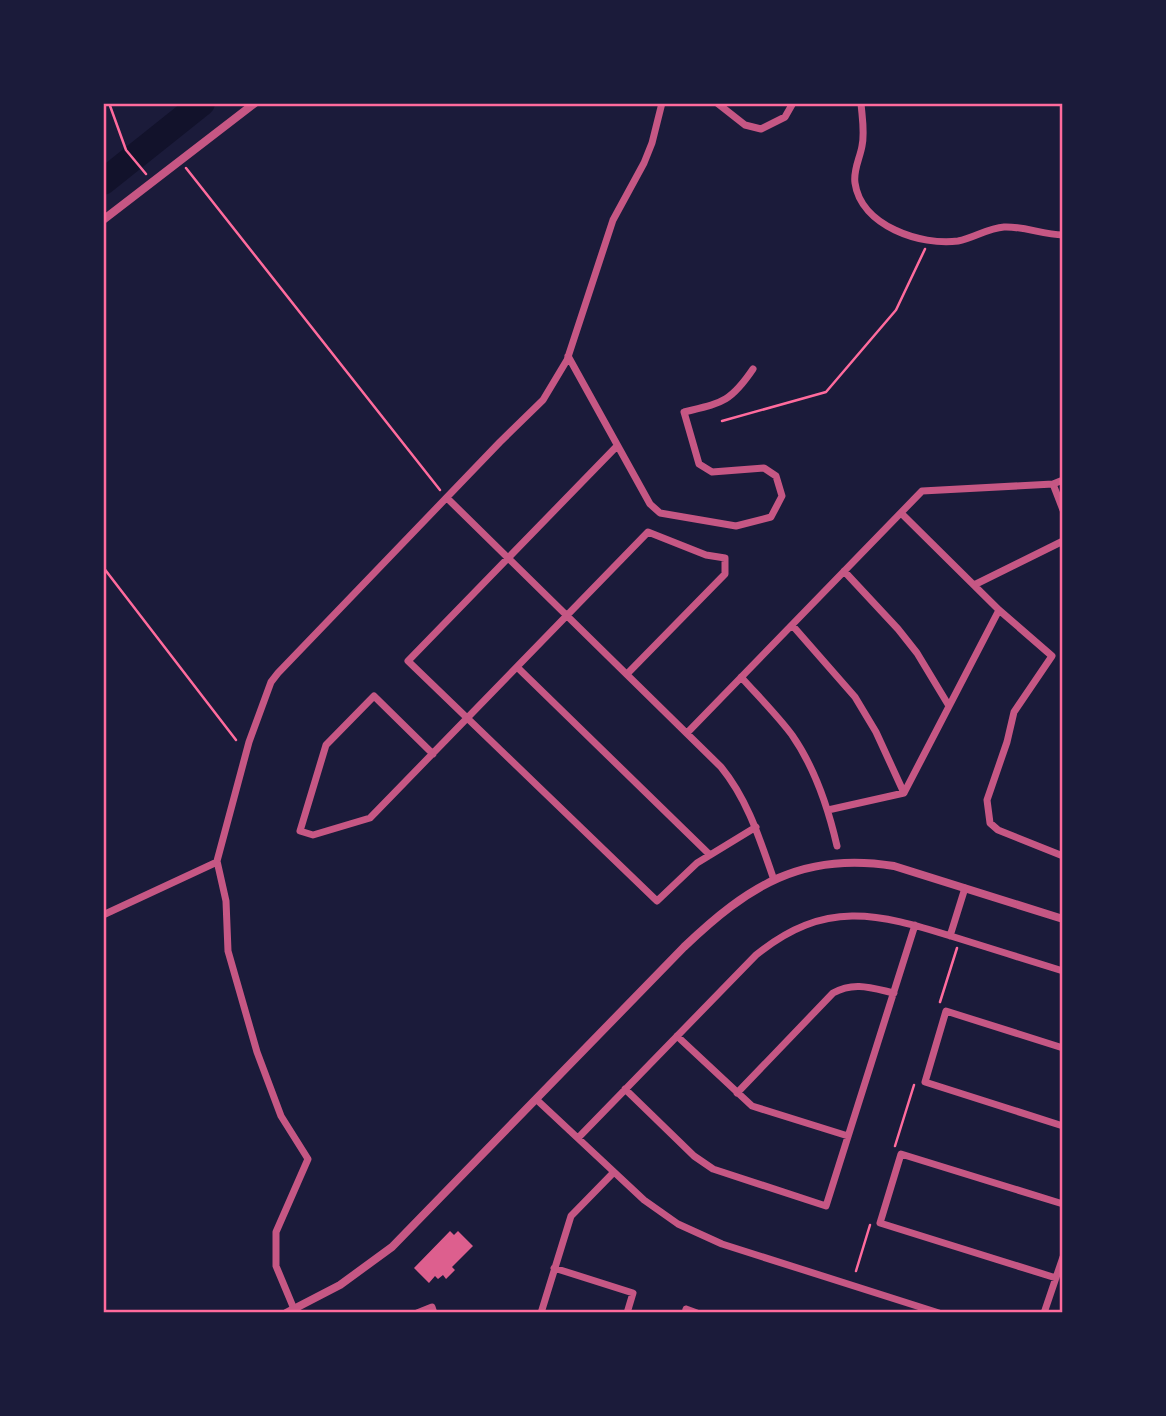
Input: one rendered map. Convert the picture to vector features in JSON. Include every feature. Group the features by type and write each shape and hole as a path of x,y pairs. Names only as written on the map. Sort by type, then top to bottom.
{"street":[{"path":"103,220 255,103"},
{"path":"662,103 652,143 613,220 568,356 555,383 543,400 271,682 249,742 217,862 226,901 228,951 257,1052 281,1116 308,1159 276,1232 276,1266 290,1311 340,1285 393,1247 719,914 744,896 774,880 798,870 826,865 870,863 894,866 1063,919"},
{"path":"717,103 745,125 761,129 785,117 793,103"},
{"path":"861,103 864,136 855,181 862,202 875,217 910,237 929,240 957,241 1003,227 1063,235"},
{"path":"568,356 650,503 660,513 736,526 771,517 782,496 776,476 764,468 712,472 699,464 684,412 724,402 753,369"},
{"path":"617,446 408,661 657,901 709,855 756,827"},
{"path":"687,733 922,491 1053,484 1063,480"},
{"path":"1053,484 1063,510"},
{"path":"447,498 732,780 756,827 774,880"},
{"path":"901,513 999,610 1052,656 1014,712 1007,742 987,800 990,823 998,830 1063,856"},
{"path":"433,754 374,696 326,745 300,831 313,835 370,818 433,754 468,718 648,532 706,555 725,558 724,574 627,674"},
{"path":"974,585 1063,541"},
{"path":"844,572 917,653 949,706"},
{"path":"904,793 999,610"},
{"path":"792,625 855,697 876,732 904,793"},
{"path":"517,667 709,855"},
{"path":"741,677 792,735 818,783 837,846"},
{"path":"828,810 904,793"},
{"path":"103,915 217,862"},
{"path":"950,936 965,888"},
{"path":"578,1138 756,955 789,932 808,923 852,914 898,920 1063,971"},
{"path":"625,1089 694,1156 713,1169 826,1206 915,925"},
{"path":"737,1093 833,993 859,985 894,993"},
{"path":"1063,1048 946,1011 925,1082 1063,1126"},
{"path":"677,1035 752,1106 848,1136"},
{"path":"537,1100 652,1207 698,1234 939,1313"},
{"path":"1056,1278 880,1223 901,1154 1063,1204"},
{"path":"541,1313 570,1216 614,1172"},
{"path":"1044,1313 1063,1256"},
{"path":"554,1268 633,1293 627,1313"},
{"path":"417,1313 432,1307 434,1313"},
{"path":"685,1313 686,1309 697,1313"}],"path":[{"path":"109,103 125,150 141,168"},
{"path":"181,161 447,498"},
{"path":"722,421 826,392 895,310 929,240"},
{"path":"103,567 236,740"},
{"path":"938,1010 958,945"},
{"path":"893,1154 917,1075"},
{"path":"856,1271 872,1219"}],"building":[{"path":"450,1231 454,1235 458,1231 473,1246 452,1267 455,1270 446,1279 443,1275 438,1279 435,1276 429,1283 414,1268"}],"waterway":[{"path":"103,182 202,103"}]}
